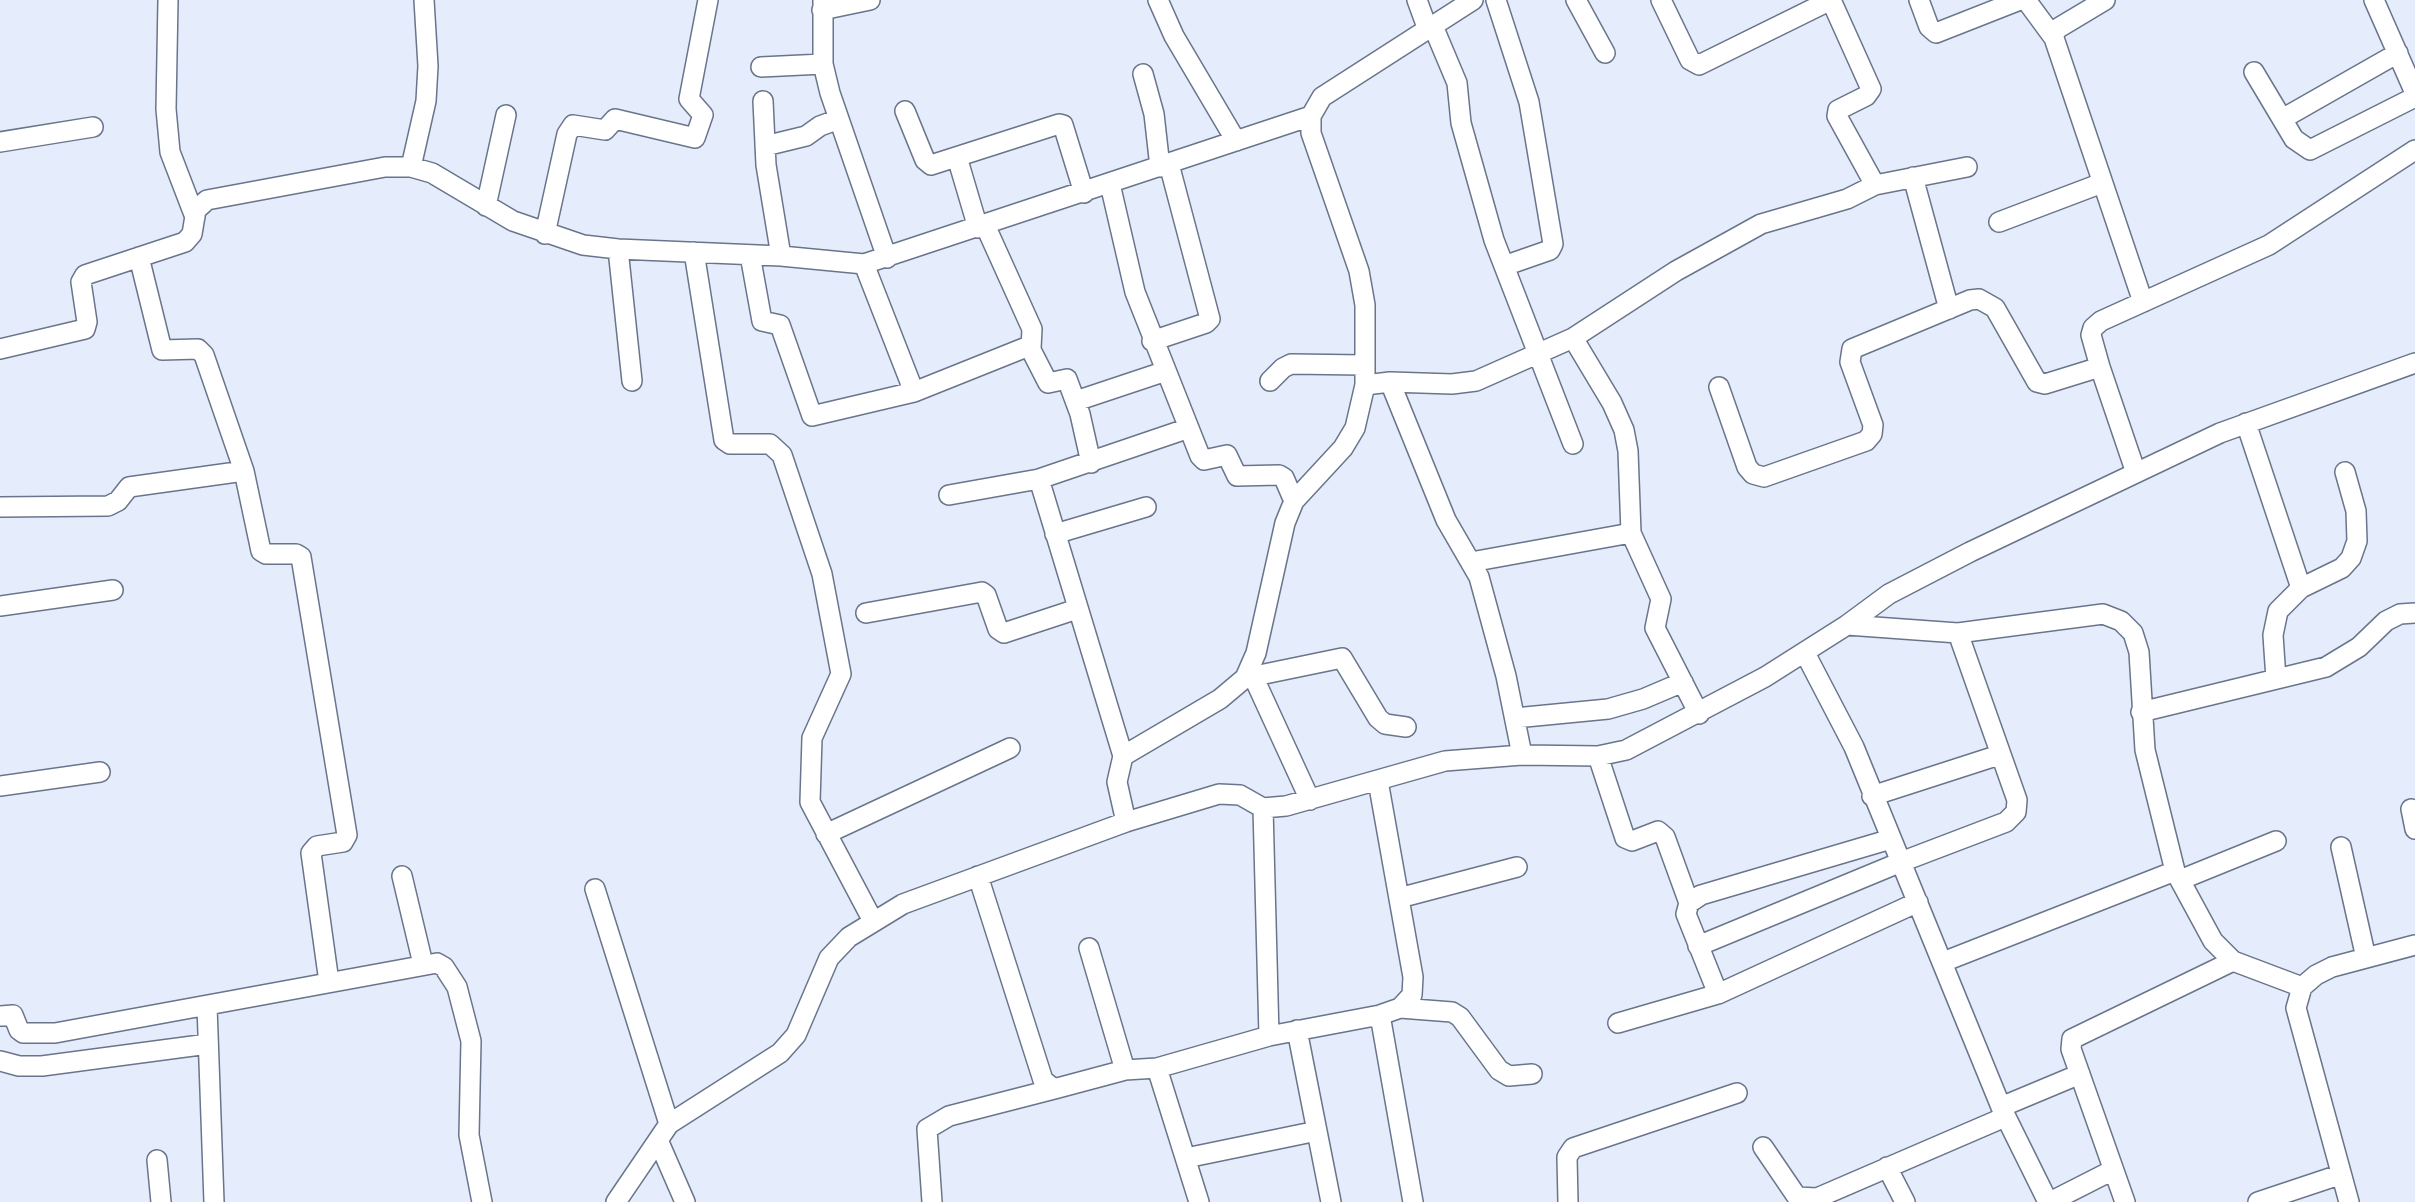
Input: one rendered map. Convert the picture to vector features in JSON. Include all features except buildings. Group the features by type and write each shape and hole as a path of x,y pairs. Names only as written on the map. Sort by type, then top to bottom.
{"street":[{"path":"168,0 166,109 170,152 195,217"},
{"path":"411,167 426,101 428,66 425,0"},
{"path":"545,234 567,134 573,125 605,130 615,118 695,138 703,115 689,99 708,0"},
{"path":"870,0 822,5 823,64 887,258"},
{"path":"1158,0 1174,36 1236,141"},
{"path":"1417,0 1457,83 1461,123 1494,240 1573,444"},
{"path":"1310,800 1249,677 1285,523 1294,501 1343,448 1354,428 1365,385 1365,305 1359,271 1311,134 1311,116 1322,97 1474,0"},
{"path":"1496,0 1529,102 1553,244 1550,250 1504,266"},
{"path":"1576,0 1605,53"},
{"path":"1661,0 1690,60 1699,65 1831,0 1871,89 1870,93 1838,110 1837,116 1875,185"},
{"path":"1919,0 1928,27 1936,33 2020,0"},
{"path":"2026,0 2053,38 2143,302"},
{"path":"2053,38 2055,30 2105,0"},
{"path":"2254,72 2294,139 2310,150 2415,95 2375,0"},
{"path":"2282,119 2398,53"},
{"path":"761,67 823,64"},
{"path":"1143,74 1165,165 1210,319 1206,323 1152,341"},
{"path":"763,101 765,146 781,256"},
{"path":"905,111 928,163 957,157 1059,124 1066,130 1084,192"},
{"path":"486,206 506,115"},
{"path":"0,349 85,329 87,322 82,278 185,242 192,234 196,210 207,200 385,167 411,167 432,173 486,206 545,234 583,245 618,250 750,254 864,264 1311,116"},
{"path":"765,146 806,136 820,126 839,119"},
{"path":"0,142 93,127"},
{"path":"2136,473 2100,367 2091,335 2093,328 2298,228 2415,150"},
{"path":"957,157 982,227 1032,329 1031,348 1046,381 1051,383 1067,379 1076,401 1091,463"},
{"path":"1365,385 1390,382 1452,384 1475,381 1573,338 1676,271 1745,231 1847,199 1875,185 1967,167"},
{"path":"1913,177 1949,309"},
{"path":"1999,222 2102,183"},
{"path":"1110,184 1135,292 1152,341 1202,458 1227,455 1237,476 1279,475 1284,478 1294,501"},
{"path":"618,250 632,381"},
{"path":"694,253 724,440 730,444 770,444 782,455 822,574 841,674 812,738 810,802 873,921"},
{"path":"750,254 762,321 780,325 812,416 914,392 1027,346 1031,348"},
{"path":"139,257 160,346 165,351 202,351 244,471 261,551 266,554 296,554 302,563 347,835 343,842 317,846 311,853 329,982"},
{"path":"864,264 914,392"},
{"path":"1719,387 1747,467 1753,474 1764,477 1866,440 1872,434 1873,425 1850,362 1852,349 1970,300 1989,302 2037,382 2045,384 2100,367"},
{"path":"1573,338 1612,403 1624,430 1629,451 1631,533 1661,599 1655,628 1699,714"},
{"path":"615,1202 663,1132 780,1053 796,1035 829,958 849,937 903,904 1126,822 1219,794 1240,795 1263,808 1310,800 1445,761 1522,755 1598,756 1626,750 1699,714 1805,653 1889,594 1925,574 2246,423 2415,362"},
{"path":"1270,381 1283,368 1292,364 1364,365"},
{"path":"1076,401 1166,371"},
{"path":"1390,382 1456,542 1479,577 1522,755"},
{"path":"2246,423 2301,588"},
{"path":"949,495 1039,479 1189,428"},
{"path":"0,507 108,506 118,501 129,487 244,471"},
{"path":"2276,679 2274,621 2288,599 2301,588 2342,568 2351,558 2357,541 2356,511 2346,472"},
{"path":"1039,479 1123,756 1117,782 1126,822"},
{"path":"1055,534 1146,507"},
{"path":"1471,562 1631,533"},
{"path":"0,606 113,590"},
{"path":"866,613 982,592 986,595 998,629 1004,633 1077,609"},
{"path":"2141,712 2336,663 2360,647 2386,621 2415,612"},
{"path":"1847,625 1958,633 2103,614 2121,621 2133,633 2139,652 2141,712 2151,784 2177,876 2213,941 2233,961 2301,987"},
{"path":"1698,946 1901,862 2006,822 2016,813 2017,800 1958,633"},
{"path":"1805,653 1844,724 1872,796 1944,961 2003,1112 2049,1202 2113,1170"},
{"path":"1123,756 1220,699 1249,677 1342,658 1378,718 1385,724 1406,727"},
{"path":"1515,718 1608,709 1643,699 1682,682"},
{"path":"826,834 1010,748"},
{"path":"1872,796 1999,755"},
{"path":"1598,756 1625,838 1632,841 1658,831 1665,837 1689,903 1686,914 1718,994"},
{"path":"0,786 100,772"},
{"path":"1378,781 1413,977 1412,995 1400,1008"},
{"path":"1263,808 1269,1036"},
{"path":"2411,809 2415,829"},
{"path":"1689,903 1701,895 1891,839"},
{"path":"1944,961 2276,841"},
{"path":"2340,847 2366,958"},
{"path":"1399,898 1517,867"},
{"path":"402,876 423,964"},
{"path":"978,876 1043,1080 1054,1089"},
{"path":"595,889 685,1202"},
{"path":"1618,1023 1718,994 1918,902"},
{"path":"2349,1202 2339,1175 2296,1008 2301,987 2332,967 2415,945"},
{"path":"1090,948 1125,1070"},
{"path":"2125,1202 2071,1049 2072,1039 2233,961"},
{"path":"0,1016 13,1015 19,1030 23,1032 55,1033 437,963 444,967 457,987 465,1009 471,1041 469,1135 482,1202"},
{"path":"207,1006 214,1202"},
{"path":"927,1201 927,1129 949,1116 1125,1070 1157,1068 1269,1036 1380,1015 1400,1008 1452,1012 1460,1017 1499,1070 1508,1076 1531,1074"},
{"path":"1380,1015 1413,1202"},
{"path":"1297,1030 1331,1202"},
{"path":"0,1061 19,1066 67,1064 208,1044"},
{"path":"1157,1068 1199,1202"},
{"path":"1763,1147 1797,1197 1817,1198 2080,1074"},
{"path":"1567,1202 1567,1157 1573,1149 1737,1093"},
{"path":"1186,1158 1317,1131"},
{"path":"157,1160 161,1202"},
{"path":"1887,1167 1905,1202"},
{"path":"2258,1202 2339,1175"}]}
